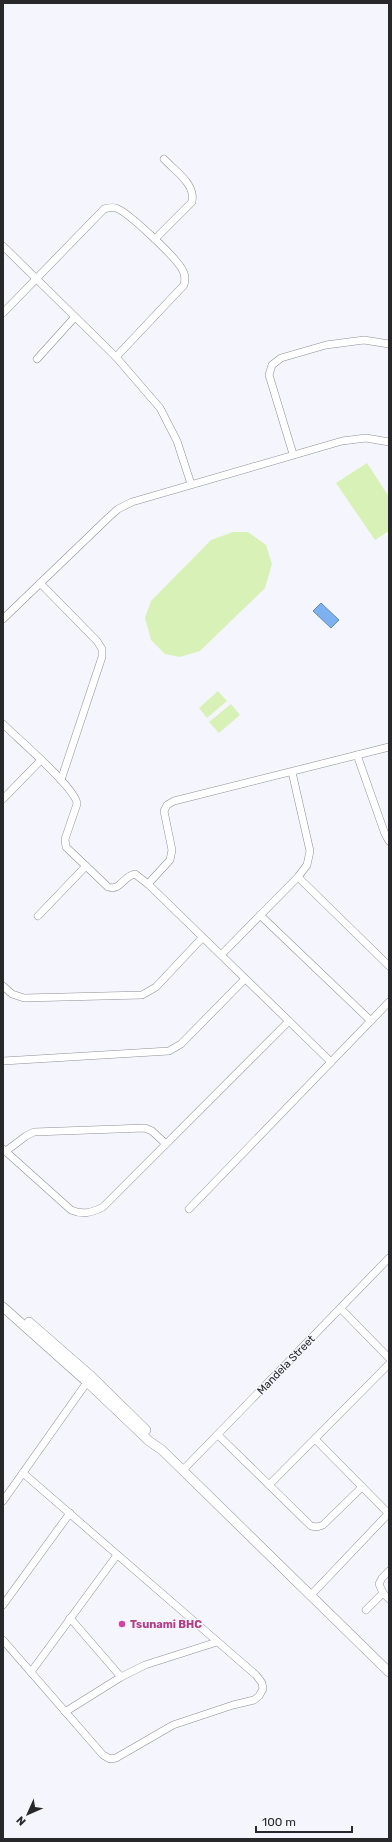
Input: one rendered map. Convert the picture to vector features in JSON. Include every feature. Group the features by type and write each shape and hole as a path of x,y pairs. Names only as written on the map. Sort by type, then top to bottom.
{"main road":[{"path":"3,1300 149,1433 162,1450 389,1672"},
{"path":"3,1307 89,1379"}],"street":[{"path":"155,239 192,202 193,195 191,187 164,159"},
{"path":"3,313 104,209 114,207 124,211 155,239 183,270 186,278 184,285 116,357"},
{"path":"3,246 74,318 116,357 160,408 177,440 191,484"},
{"path":"37,358 74,318"},
{"path":"293,454 269,375 272,365 281,358 326,345 364,340 389,344"},
{"path":"3,619 118,509 132,502 342,441 366,438 389,442"},
{"path":"40,583 97,641 102,649 102,657 62,780"},
{"path":"3,724 62,780 77,799 77,804 64,843 66,847 108,887 117,887 130,875 135,874 148,884 331,1062"},
{"path":"148,884 170,860 172,850 164,811 167,805 174,801 389,747"},
{"path":"357,755 385,834 389,841"},
{"path":"3,799 41,760"},
{"path":"221,955 298,877 307,865 310,851 292,772"},
{"path":"38,916 86,866"},
{"path":"298,877 389,966"},
{"path":"260,916 371,1021"},
{"path":"3,986 12,994 24,998 142,995 156,987 202,938"},
{"path":"3,1061 168,1051 181,1044 245,979"},
{"path":"189,1209 389,1002"},
{"path":"166,1144 152,1131 145,1128 34,1132 5,1150 71,1210 80,1213 88,1213 103,1207 166,1144 289,1021"},
{"name":"Mandela Street","path":"183,1470 389,1258"},
{"path":"341,1309 389,1358"},
{"path":"269,1485 389,1364"},
{"path":"3,1501 89,1379"},
{"path":"218,1435 308,1524 315,1527 325,1523 362,1487"},
{"path":"311,1595 389,1514 316,1439"},
{"path":"3,1640 103,1755 112,1759 173,1725 233,1705 252,1701 258,1698 263,1689 260,1680 23,1473"},
{"path":"3,1605 70,1513"},
{"path":"31,1672 117,1555"},
{"path":"389,1571 380,1582 380,1589 389,1599"},
{"path":"366,1610 383,1593"},
{"path":"70,1618 121,1677"},
{"path":"65,1712 121,1677 153,1662 216,1642"}],"green space":[{"path":"367,463 389,497 389,531 375,540 336,483"},
{"path":"233,532 248,532 266,545 272,564 265,588 200,651 180,657 165,654 151,640 145,618 151,601 211,540"},
{"path":"218,691 227,701 207,718 199,708"},
{"path":"231,704 240,715 219,733 209,722"}],"water":[{"path":"321,603 339,620 331,628 313,611"}],"place":[{"name":"Tsunami BHC","path":"122,1624"}]}
